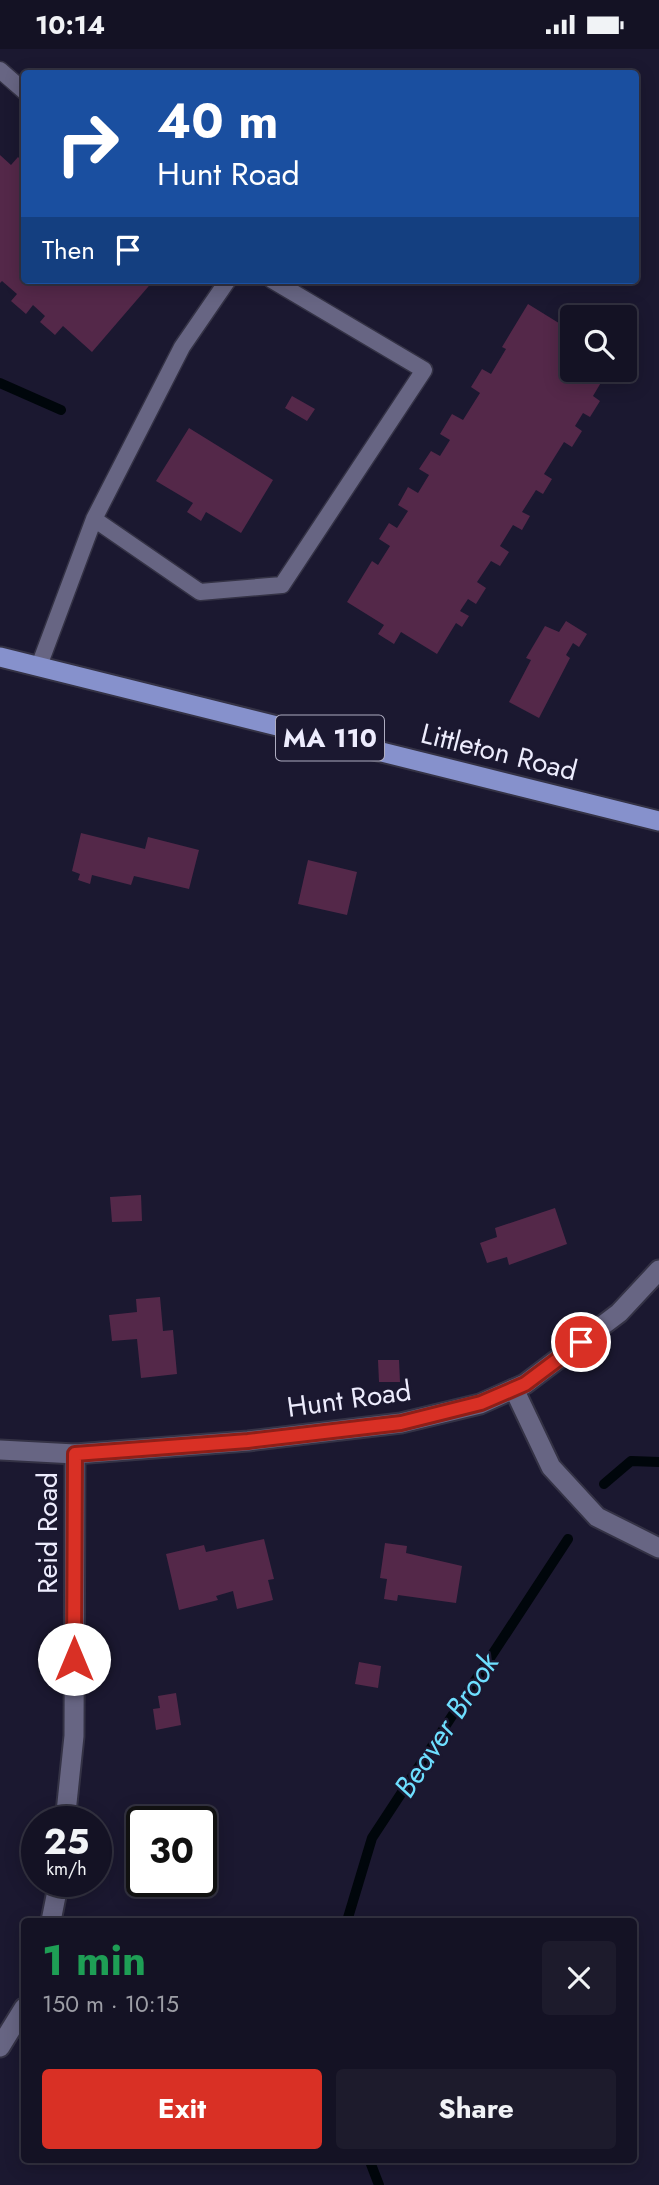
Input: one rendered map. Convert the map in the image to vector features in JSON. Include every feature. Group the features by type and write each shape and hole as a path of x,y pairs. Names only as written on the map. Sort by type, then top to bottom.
{"main road":[{"name":"Littleton Road","path":"0,657 659,821"}],"street":[{"name":"Hunt Road","path":"0,1450 75,1454 248,1441 401,1423 481,1403 525,1384 619,1313 659,1270"},
{"path":"514,1389 551,1467 597,1517 659,1548"},
{"name":"Reid Road","path":"67,1806 74,1736 75,1454"},
{"path":"52,1918 56,1897"},
{"path":"0,2047 21,2013"}],"lane":[{"path":"0,71 21,88"},
{"path":"39,666 94,519 183,347 225,284"},
{"path":"94,519 200,592 282,585 424,370 279,284"}],"building":[{"path":"0,155 11,165 18,157 21,160 21,284 151,284 92,352 63,326 55,335 40,322 45,316 33,305 26,314 11,301 17,294 2,281 0,283"},
{"path":"528,304 560,324 560,382 601,382 593,396 600,401 590,417 583,413 575,426 582,431 572,447 564,442 544,474 552,479 543,494 536,490 522,512 530,516 522,530 513,525 500,546 509,552 500,566 491,561 477,582 486,588 476,604 468,599 460,611 469,616 462,627 456,623 437,654 401,632 394,644 378,634 384,625 347,602 372,561 378,565 390,546 379,539 389,523 397,528 408,511 398,505 408,487 418,493 429,475 419,469 431,451 440,456 450,440 440,434 452,414 463,420 480,393 471,387 482,369 491,374 506,349 502,347"},
{"path":"292,396 315,409 307,421 285,408"},
{"path":"189,428 273,480 241,533 206,512 201,521 187,512 193,503 156,481"},
{"path":"566,621 587,634 579,647 573,643 566,655 570,658 539,718 509,702 531,660 526,658 545,626 559,632"},
{"path":"81,833 145,849 148,837 199,850 189,889 134,876 131,885 92,875 90,884 78,880 80,874 72,871"},
{"path":"308,860 357,872 347,915 298,904"},
{"path":"141,1195 142,1221 112,1222 110,1197"},
{"path":"555,1208 567,1244 509,1265 507,1257 487,1263 480,1243 497,1237 495,1228"},
{"path":"160,1297 163,1331 173,1330 177,1374 141,1378 137,1339 112,1341 109,1315 137,1312 136,1299"},
{"path":"378,1360 399,1360 400,1382 379,1382"},
{"path":"264,1539 274,1579 268,1580 273,1600 237,1609 233,1591 216,1596 218,1600 179,1610 166,1554 204,1545 206,1552"},
{"path":"385,1543 407,1546 406,1553 462,1566 456,1603 398,1595 397,1601 384,1599 387,1579 380,1578"},
{"path":"359,1662 381,1666 378,1688 355,1684"},
{"path":"176,1693 181,1725 156,1730 153,1709 160,1708 158,1696"}],"waterway":[{"path":"0,383 61,410"},
{"name":"Beaver Brook","path":"604,1484 631,1461 659,1462"},
{"name":"Beaver Brook","path":"348,1918 372,1838 568,1539"},
{"name":"Beaver Brook","path":"371,2163 379,2185"}],"route":[{"path":"74,1659 75,1454 248,1441 401,1423 481,1403 525,1384 581,1342"}]}
